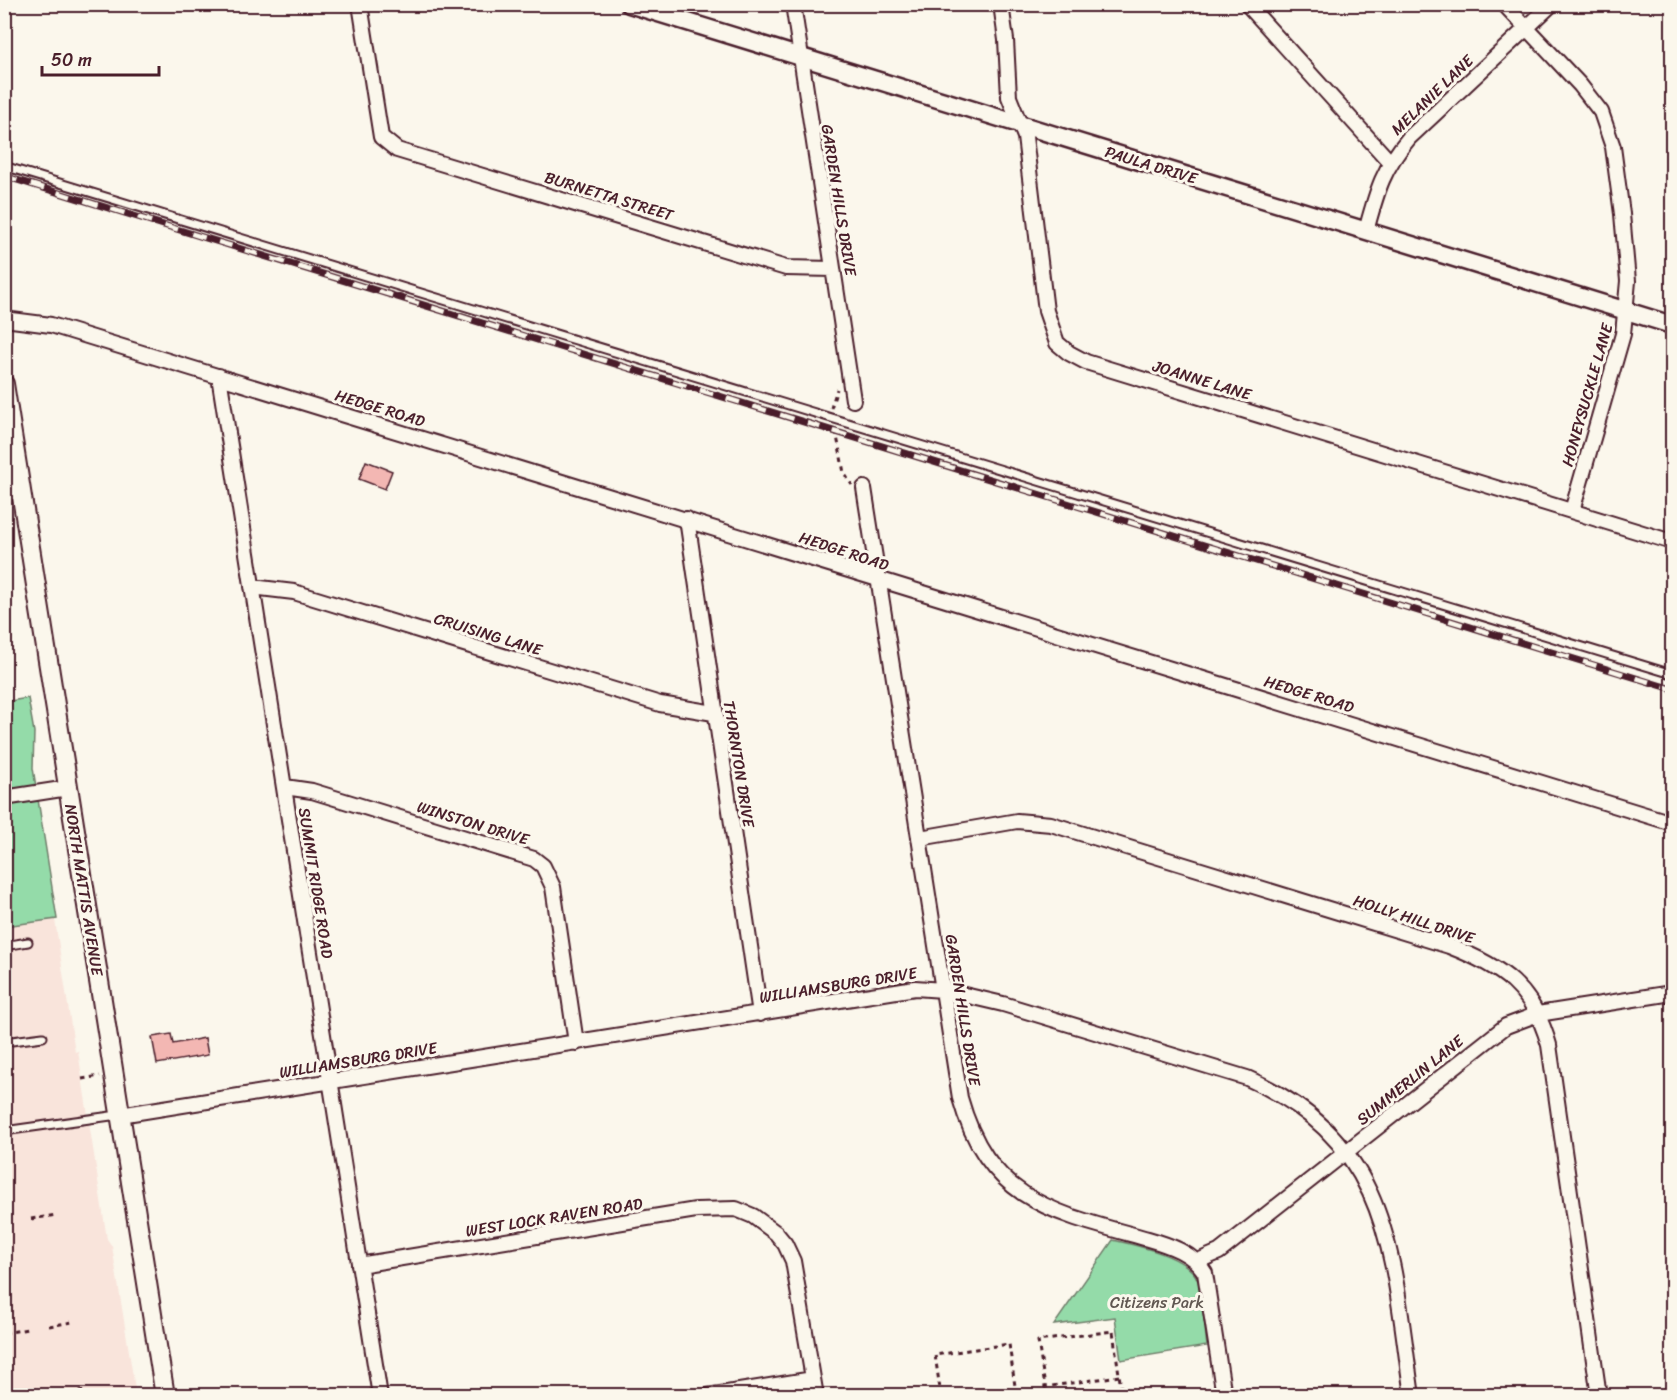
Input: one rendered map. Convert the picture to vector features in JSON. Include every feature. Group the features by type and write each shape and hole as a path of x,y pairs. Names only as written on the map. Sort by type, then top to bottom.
{"main road":[{"name":"NORTH MATTIS AVENUE","path":"4,384 13,495 68,788 165,1395"}],"street":[{"name":"BURNETTA STREET","path":"360,4 381,137 397,150 786,268 833,269"},
{"name":"PAULA DRIVE","path":"629,4 1672,325"},
{"name":"GARDEN HILLS DRIVE","path":"793,4 853,400"},
{"name":"JOANNE LANE","path":"1001,4 1006,40 1009,97 1025,137 1046,310 1057,343 1069,353 1086,362 1672,542"},
{"path":"1247,4 1389,161"},
{"name":"HONEYSUCKLE LANE","path":"1504,4 1580,85 1606,122 1613,147 1622,214 1628,281 1623,334 1572,511"},
{"name":"MELANIE LANE","path":"1366,231 1381,179 1389,161 1409,138 1552,4"},
{"name":"HEDGE ROAD","path":"4,319 51,325 1672,823"},
{"name":"SUMMIT RIDGE ROAD","path":"219,376 380,1395"},
{"name":"GARDEN HILLS DRIVE","path":"865,491 960,1098 977,1146 992,1167 1020,1193 1039,1203 1073,1217 1165,1244 1198,1261"},
{"name":"THORNTON DRIVE","path":"687,519 760,1014"},
{"name":"CRUISING LANE","path":"252,586 294,592 660,704 714,713"},
{"name":"WINSTON DRIVE","path":"285,787 312,791 534,859 543,866 553,887 576,1043"},
{"path":"4,798 68,788"},
{"name":"HOLLY HILL DRIVE","path":"920,838 1017,821 1051,824 1478,957 1515,982 1530,998 1549,1045 1599,1395"},
{"name":"WILLIAMSBURG DRIVE","path":"120,1115 915,988 943,990 1014,1007 1246,1078 1281,1095 1306,1112 1347,1153 1374,1199 1384,1223 1392,1258 1412,1395"},
{"name":"SUMMERLIN LANE","path":"1198,1261 1219,1252 1506,1026 1538,1014 1672,993"},
{"name":"WEST LOCK RAVEN ROAD","path":"359,1265 696,1210 736,1209 753,1216 776,1233 793,1262 813,1379"},
{"path":"1198,1261 1205,1273 1224,1395"},
{"path":"708,1395 813,1379 816,1395"}],"lane":[{"path":"4,166 832,416 1672,674"},
{"path":"4,946 28,942"},
{"path":"4,1042 43,1037"},
{"path":"4,1131 120,1115"}],"path":[{"path":"832,416 831,404 836,390 850,380"},
{"path":"837,440 844,473 858,491 865,491"},
{"path":"82,1079 92,1077"},
{"path":"31,1219 57,1215"},
{"path":"4,1223 11,1222"},
{"path":"49,1326 73,1322"},
{"path":"4,1333 28,1329"},
{"path":"1119,1376 1044,1387 1038,1341 1113,1331 1122,1395"},
{"path":"941,1395 935,1355 1009,1344 1016,1392 996,1395"},
{"path":"61,1395 84,1391"}],"shaded area":[{"path":"55,920 75,1052 78,1051 107,1239 112,1246 136,1395 5,1395 4,926"}],"green space":[{"path":"28,698 34,732 33,768 57,919 5,926 4,702"},
{"name":"Citizens Park","path":"1113,1240 1162,1253 1185,1265 1193,1273 1198,1281 1202,1297 1207,1346 1121,1360 1115,1317 1054,1325"}],"building":[{"path":"366,461 392,471 385,489 359,479"},
{"path":"171,1034 173,1044 205,1038 208,1055 157,1064 152,1037"}],"railway":[{"path":"4,176 1672,689"}]}
